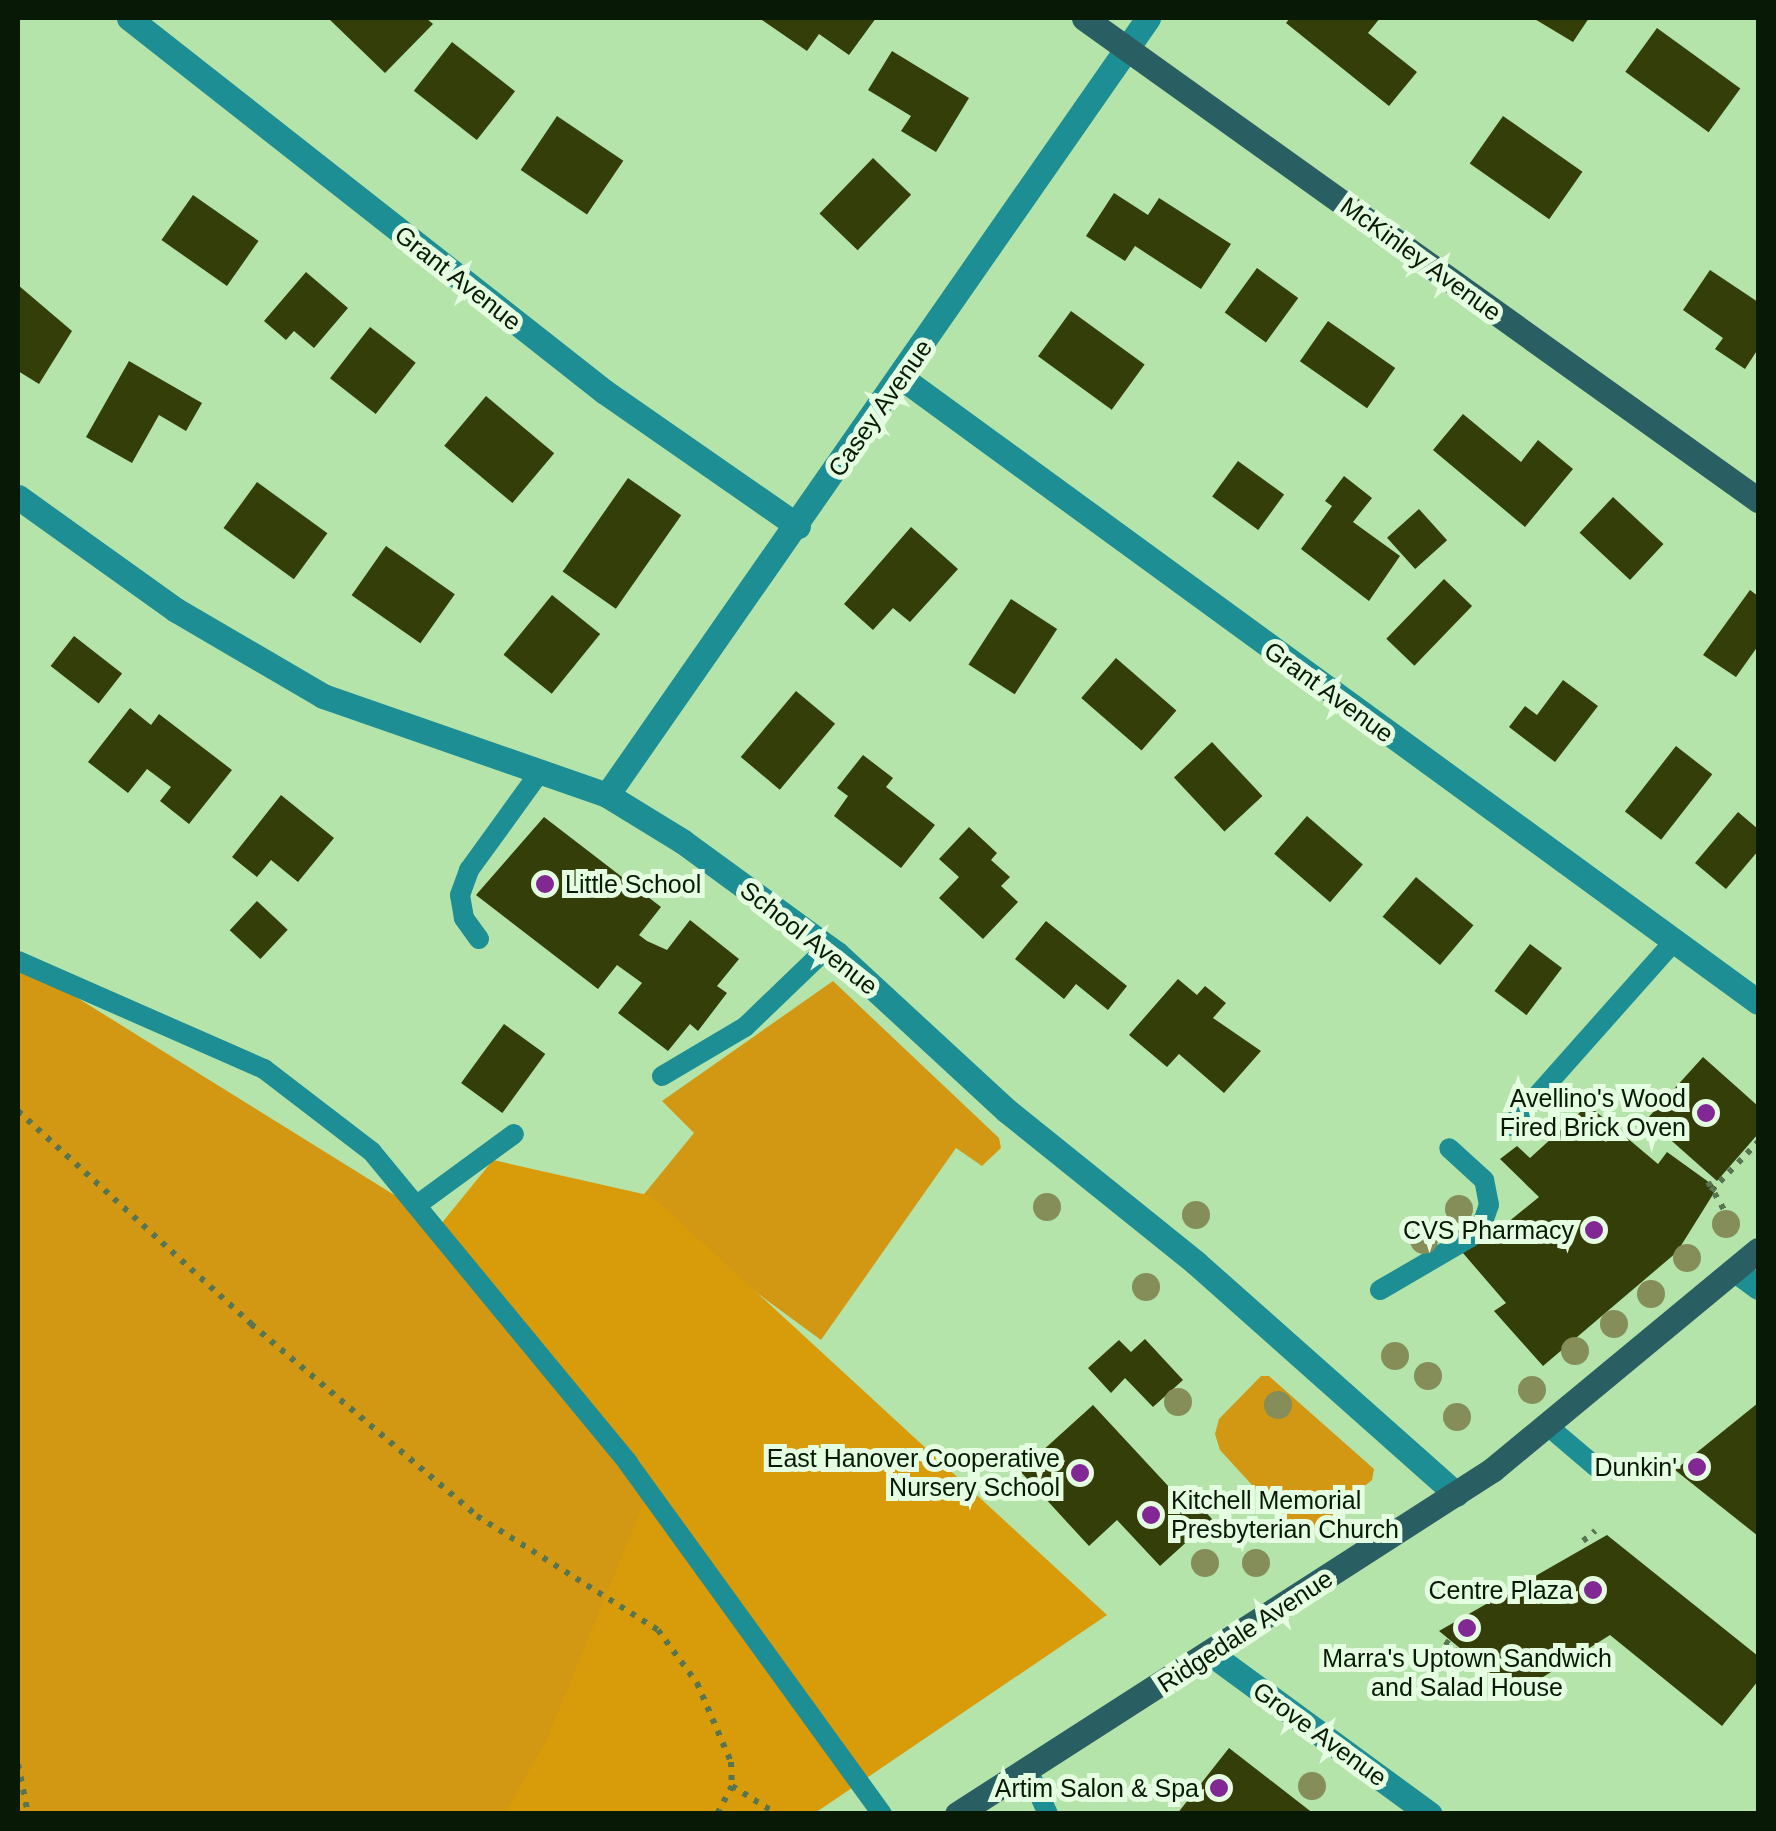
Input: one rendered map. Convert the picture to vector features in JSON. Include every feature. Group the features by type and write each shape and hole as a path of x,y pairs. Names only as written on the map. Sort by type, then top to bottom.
{"main road":[{"name":"McKinley Avenue","path":"1084,18 1758,500"},
{"name":"Ridgedale Avenue","path":"957,1814 1456,1494 1549,1427 1758,1250"}],"street":[{"name":"Grant Avenue","path":"129,18 590,381 798,526"},
{"name":"Casey Avenue","path":"607,795 902,378 1148,18"},
{"name":"Grant Avenue","path":"902,378 1758,1001"},
{"name":"School Avenue","path":"18,497 176,610 322,696 607,795 682,841 828,948 1006,1110 1411,1448 1456,1494"},
{"path":"1734,1270 1758,1287"},
{"name":"Grove Avenue","path":"1211,1654 1430,1814"}],"lane":[{"path":"479,939 464,918 460,894 469,870 540,772"},
{"path":"1510,1126 1674,941"},
{"path":"662,1076 745,1027 828,948"},
{"path":"18,961 264,1069 359,1141 417,1205 628,1463 882,1814"},
{"path":"417,1205 514,1134"},
{"path":"1380,1290 1470,1237 1483,1222 1489,1205 1484,1180 1448,1148"},
{"path":"1549,1427 1596,1467"},
{"path":"1028,1770 1048,1814"}],"path":[{"path":"18,1111 251,1324 463,1504 658,1630 718,1726 732,1786 717,1814"},
{"path":"1728,1216 1709,1186 1758,1142"},
{"path":"1584,1540 1596,1531"},
{"path":"1445,1640 1456,1650"},
{"path":"18,1764 28,1814"},
{"path":"732,1786 777,1814"}],"shaded area":[{"path":"18,961 441,1224 650,1488 554,1813 18,1813"},
{"path":"833,981 999,1138 1001,1148 982,1166 956,1148 821,1340 636,1204 694,1133 662,1101"},
{"path":"493,1160 652,1196 1107,1615 815,1813 505,1813 546,1741 650,1488 441,1224"},
{"path":"1261,1376 1269,1376 1374,1469 1372,1480 1336,1509 1333,1523 1303,1541 1220,1450 1215,1434 1219,1419"}],"building":[{"path":"328,18 426,18 433,24 385,73"},
{"path":"759,18 876,18 849,55 819,34 807,51"},
{"path":"1290,18 1380,18 1368,33 1417,72 1389,106 1286,23"},
{"path":"1533,18 1589,18 1573,42"},
{"path":"1657,28 1740,89 1709,132 1625,72"},
{"path":"452,42 515,91 477,140 414,91"},
{"path":"892,51 969,98 936,152 901,131 911,116 868,90"},
{"path":"557,116 623,161 587,215 521,170"},
{"path":"1503,116 1582,172 1549,219 1470,164"},
{"path":"873,158 911,195 858,250 820,213"},
{"path":"1114,193 1148,215 1159,198 1231,244 1201,289 1135,246 1125,261 1086,236"},
{"path":"193,195 259,241 227,286 161,240"},
{"path":"1257,268 1298,298 1266,342 1225,312"},
{"path":"1710,270 1758,302 1758,349 1745,369 1715,349 1723,338 1683,310"},
{"path":"306,272 348,308 314,348 294,331 286,340 264,321"},
{"path":"18,285 72,331 39,384 18,371"},
{"path":"1071,311 1145,364 1112,410 1038,356"},
{"path":"1328,321 1395,368 1367,408 1300,361"},
{"path":"370,327 416,363 376,414 330,378"},
{"path":"129,361 202,403 186,431 159,415 132,463 86,437"},
{"path":"486,396 554,453 512,503 444,446"},
{"path":"1463,414 1521,462 1538,440 1573,469 1525,527 1433,450"},
{"path":"1238,461 1284,495 1258,530 1212,497"},
{"path":"1344,476 1372,498 1353,522 1400,556 1369,601 1301,549 1332,506 1325,501"},
{"path":"628,478 681,515 616,609 563,571"},
{"path":"257,482 327,533 294,579 223,528"},
{"path":"1613,497 1663,544 1630,580 1580,533"},
{"path":"1419,509 1447,540 1415,569 1387,538"},
{"path":"911,527 958,569 910,622 893,608 873,630 844,604"},
{"path":"386,546 455,594 420,643 352,595"},
{"path":"1444,579 1472,606 1414,666 1386,639"},
{"path":"1750,590 1758,596 1758,646 1736,677 1703,655"},
{"path":"552,595 600,634 552,694 504,655"},
{"path":"1011,599 1057,629 1015,694 969,664"},
{"path":"74,636 122,674 99,703 51,666"},
{"path":"1116,658 1176,710 1142,750 1081,698"},
{"path":"1563,680 1598,706 1555,762 1509,727 1525,706 1537,715"},
{"path":"796,691 835,724 780,790 741,757"},
{"path":"130,708 151,725 159,714 232,770 189,824 160,801 171,787 147,769 128,793 88,762"},
{"path":"1212,742 1262,796 1224,832 1174,777"},
{"path":"1676,746 1712,774 1661,840 1625,811"},
{"path":"863,755 893,778 886,787 935,825 901,868 834,816 848,796 837,788"},
{"path":"281,795 334,838 298,882 271,860 257,877 232,857"},
{"path":"1738,812 1758,829 1758,851 1726,889 1695,863"},
{"path":"1307,816 1363,865 1330,902 1274,854"},
{"path":"544,817 661,907 639,935 647,941 667,950 690,920 739,959 717,986 727,993 698,1031 690,1024 668,1051 618,1013 642,983 617,965 598,989 476,895"},
{"path":"969,827 997,853 991,860 1010,877 1001,886 1018,902 983,939 939,898 959,877 939,859"},
{"path":"1416,877 1473,925 1440,965 1383,917"},
{"path":"257,901 288,930 260,959 230,930"},
{"path":"1046,921 1127,986 1108,1010 1076,984 1064,999 1015,959"},
{"path":"1530,944 1562,968 1526,1015 1494,991"},
{"path":"1178,979 1197,995 1205,986 1226,1003 1213,1018 1261,1051 1224,1093 1179,1054 1167,1067 1129,1035"},
{"path":"504,1024 545,1054 502,1113 461,1083"},
{"name":"Avellino's Wood Fired Brick Oven","path":"1703,1057 1758,1106 1758,1134 1717,1181 1647,1119"},
{"name":"CVS Pharmacy","path":"1588,1105 1658,1164 1667,1152 1717,1188 1677,1252 1543,1366 1494,1311 1506,1303 1450,1238 1470,1221 1485,1241 1539,1197 1500,1159 1517,1146 1530,1158"},
{"path":"1145,1339 1183,1380 1153,1407 1125,1378 1111,1393 1088,1368 1119,1340 1131,1352"},
{"path":"1758,1403 1758,1536 1675,1470"},
{"path":"1093,1405 1183,1502 1190,1495 1212,1519 1160,1566 1117,1520 1089,1546 1020,1471"},
{"name":"Centre Plaza","path":"1607,1535 1758,1656 1758,1681 1722,1726 1610,1635 1516,1694 1439,1631"},
{"path":"1229,1748 1314,1814 1177,1814"}],"place":[{"name":"Little School","path":"545,884"},
{"name":"Avellino's Wood Fired Brick Oven","path":"1706,1113"},
{"name":"CVS Pharmacy","path":"1594,1230"},
{"name":"Dunkin'","path":"1697,1467"},
{"name":"East Hanover Cooperative Nursery School","path":"1080,1473"},
{"name":"Kitchell Memorial Presbyterian Church","path":"1151,1515"},
{"name":"Centre Plaza","path":"1593,1590"},
{"name":"Marra's Uptown Sandwich and Salad House","path":"1467,1628"},
{"name":"Artim Salon & Spa","path":"1219,1788"}]}
